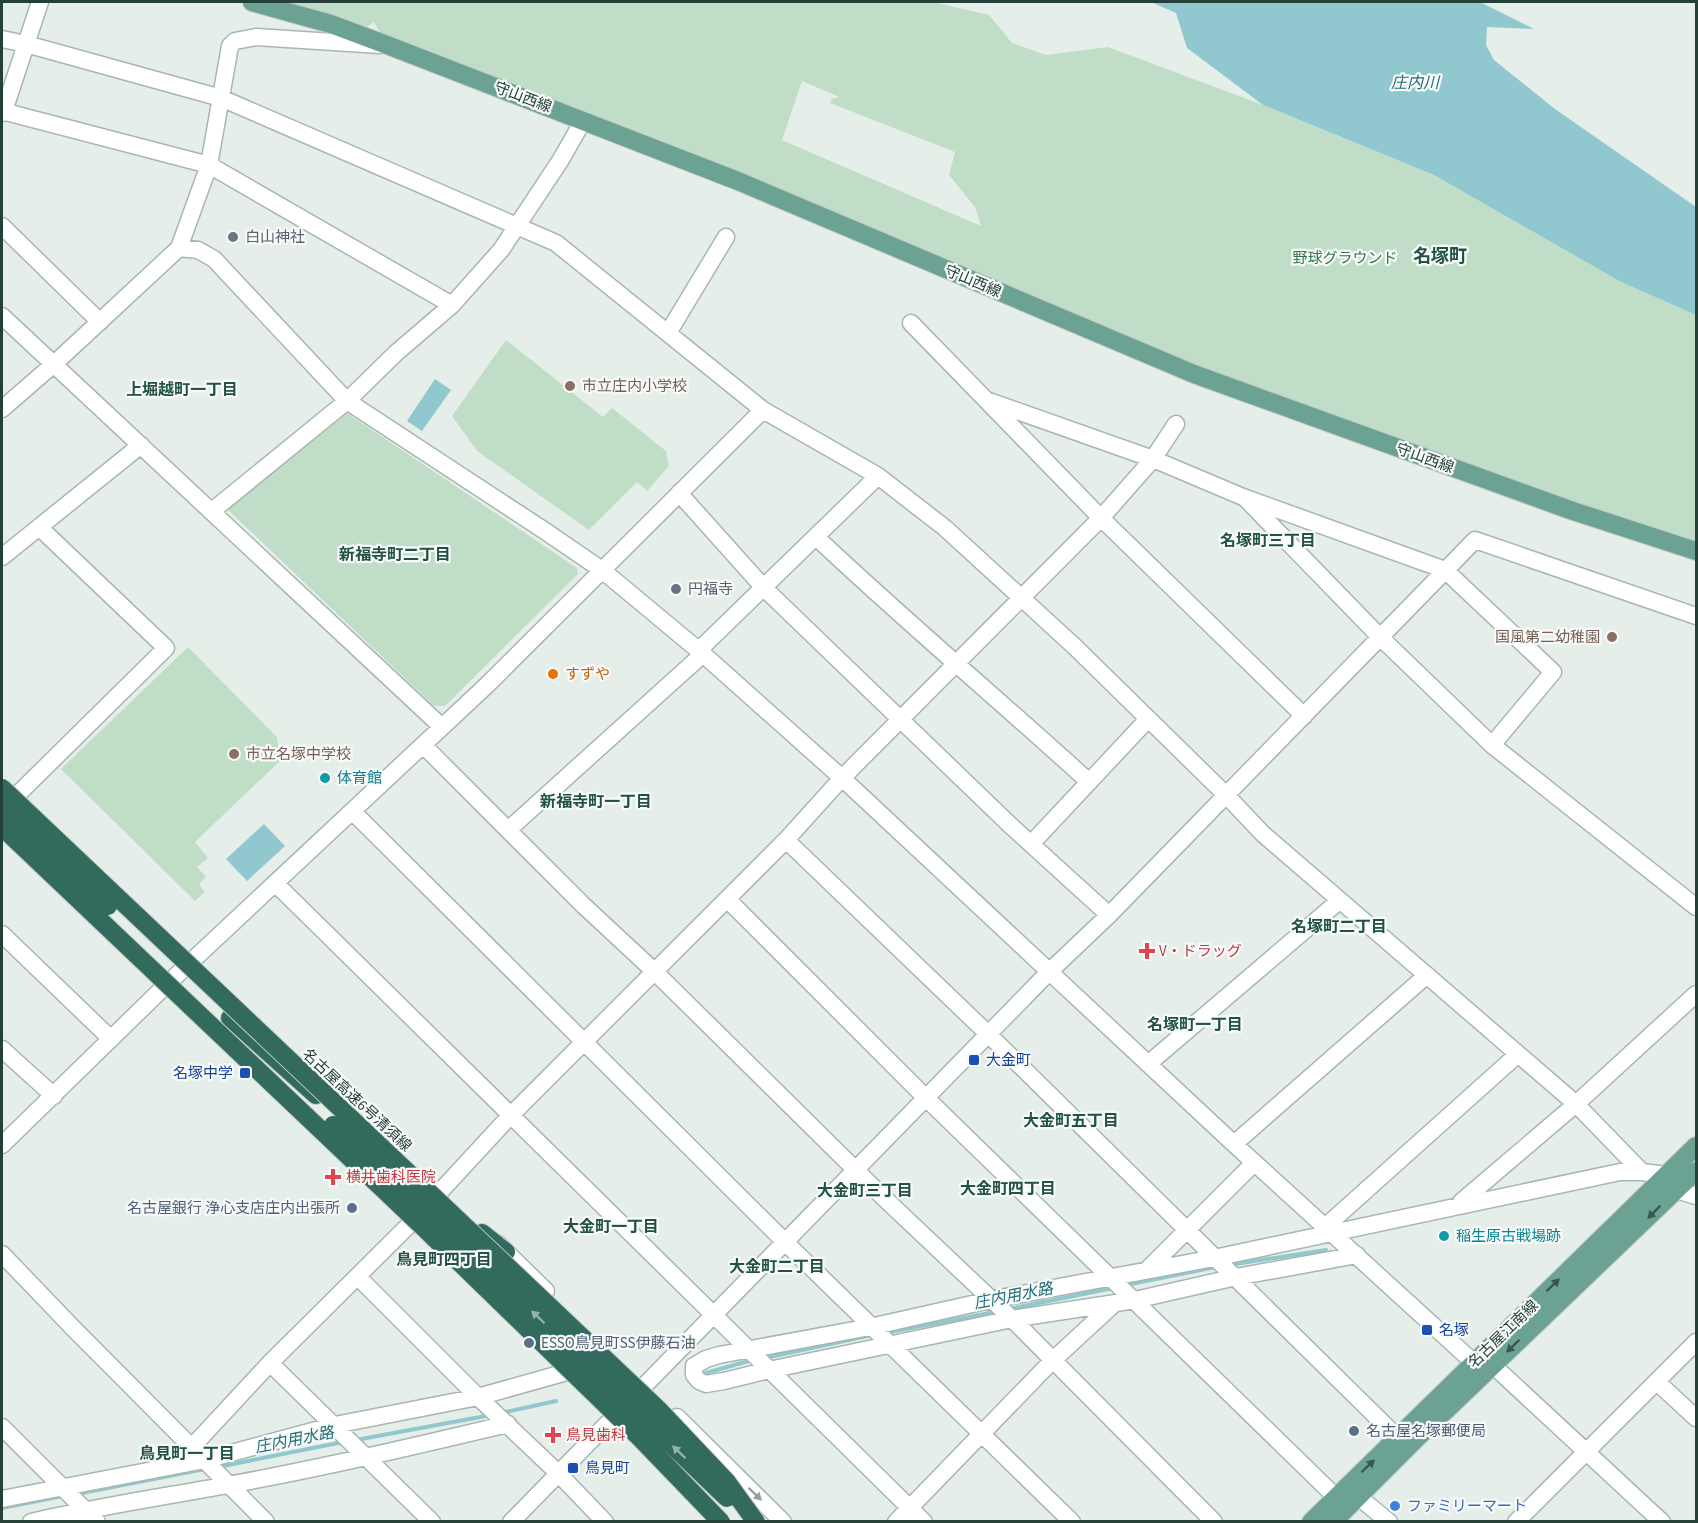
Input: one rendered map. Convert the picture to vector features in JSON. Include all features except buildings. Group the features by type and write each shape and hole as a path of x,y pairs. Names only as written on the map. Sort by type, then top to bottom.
{"highway":[{"path":"5,794 283,1068 506,1252"},
{"name":"名古屋高速6号清須線","path":"5,794 658,1408 727,1482 754,1521"},
{"path":"2,829 425,1229 692,1489 721,1521"},
{"path":"159,979 311,1106 432,1215 754,1521"}],"main road":[{"name":"守山西線","path":"252,2 331,24 738,182 1194,374 1573,511 1696,551"},
{"name":"名古屋江南線","path":"1311,1521 1347,1497 1671,1183 1696,1146"},
{"name":"名古屋江南線","path":"1671,1183 1696,1171"},
{"name":"名古屋江南線","path":"1333,1521 1347,1497 1397,1437 1483,1364"}],"street":[{"path":"40,2 2,112 209,165 452,305"},
{"path":"2,409 179,248 209,165 230,46 235,41 256,37 387,45"},
{"path":"2,39 221,98 556,243 763,410 878,477 945,528 1074,646 1227,795 1263,834 1339,902 1576,1104 1642,1172"},
{"path":"212,511 347,401 396,353 452,305 495,257 518,226 583,121"},
{"path":"2,226 100,322"},
{"path":"668,333 726,237"},
{"path":"179,248 198,250 214,259 347,401 602,570 700,653 842,778 1254,1163 1357,1255 1586,1451 1662,1521"},
{"path":"2,316 442,727"},
{"path":"911,323 1101,518 1304,716"},
{"path":"986,400 1153,459 1243,496 1445,570 1553,672 1492,745"},
{"path":"2,1144 54,1096 111,1038 159,979 195,959 487,685 763,410"},
{"path":"192,1447 270,1363 414,1220 510,1116 786,840 842,778 1101,518 1153,459 1176,424"},
{"path":"2,556 141,445"},
{"path":"508,830 700,653 878,477"},
{"path":"679,493 764,588 1031,844 1109,915"},
{"path":"1243,496 1380,637 1492,745 1696,907"},
{"path":"39,527 166,648 5,794 195,959 438,1194"},
{"path":"816,537 1088,781"},
{"path":"511,1521 1050,971 1109,915 1227,795 1475,540 1696,616"},
{"path":"1031,844 1148,719"},
{"path":"423,745 583,905 654,971 855,1170 1012,1319 1214,1521"},
{"path":"352,812 870,1327 891,1344 1072,1521"},
{"path":"786,840 988,1034 1397,1437"},
{"path":"275,883 924,1521"},
{"path":"727,899 926,1098 1113,1279 1126,1299 1347,1497 1389,1521"},
{"path":"1148,1064 1339,902"},
{"path":"2,934 111,1038"},
{"path":"1234,1144 1427,975"},
{"path":"159,979 730,1521"},
{"path":"1458,1205 1576,1104 1696,994"},
{"path":"2,1049 54,1096"},
{"path":"1329,1230 1517,1054"},
{"path":"1146,1271 1254,1163"},
{"path":"1357,1255 1012,1319 706,1384 694,1376 694,1366 706,1359 870,1327 990,1300 1113,1279 1214,1258 1329,1230 1620,1172 1642,1172 1696,1196"},
{"path":"506,1252 783,1521"},
{"path":"2,1254 266,1521"},
{"path":"358,1277 605,1521"},
{"path":"896,1521 1052,1361 1126,1299"},
{"path":"1517,1521 1696,1342"},
{"path":"270,1363 432,1521"},
{"path":"2,1499 64,1489 205,1460 335,1425 478,1396 570,1371"},
{"path":"1657,1382 1696,1418"},
{"path":"31,1521 365,1458 508,1424"},
{"path":"2,1427 98,1521"}],"green space":[{"name":"野球グラウンド","path":"283,2 933,2 989,15 1012,43 1046,55 1108,47 1263,105 1434,175 1621,282 1696,315 1696,551 1253,396 387,45 374,22 364,29","holes":["802,81 839,97 832,99 830,103 955,152 949,175 975,207 981,226 782,140"]},
{"path":"506,340 603,417 612,408 666,451 669,466 647,491 637,482 589,530 477,451 452,416"},
{"path":"341,409 577,568 578,574 445,706 434,706 224,506"},
{"path":"188,647 277,737 280,761 195,842 208,858 197,867 206,877 199,884 205,892 195,901 61,769"}],"water":[{"name":"庄内川","path":"1151,2 1480,2 1534,29 1487,27 1486,45 1494,60 1555,109 1696,207 1696,315 1621,282 1434,175 1263,105 1187,48 1176,13"},
{"path":"435,379 451,390 422,431 407,421"},
{"path":"264,824 285,846 247,881 226,859"}],"waterway":[{"name":"庄内用水路","path":"1229,1265 1326,1250"},
{"name":"庄内用水路","path":"1126,1285 1216,1267"},
{"name":"庄内用水路","path":"1009,1309 1113,1288"},
{"name":"庄内用水路","path":"885,1333 995,1312"},
{"name":"庄内用水路","path":"765,1358 872,1335"},
{"name":"庄内用水路","path":"706,1373 752,1360"},
{"name":"庄内用水路","path":"501,1413 556,1401"},
{"name":"庄内用水路","path":"356,1440 491,1415"},
{"name":"庄内用水路","path":"218,1467 343,1442"},
{"name":"庄内用水路","path":"77,1494 205,1469"},
{"name":"庄内用水路","path":"2,1508 63,1496"}],"place":[{"name":"白山神社","path":"233,237"},
{"name":"市立庄内小学校","path":"570,386"},
{"name":"円福寺","path":"676,589"},
{"name":"国風第二幼稚園","path":"1612,637"},
{"name":"すずや","path":"553,674"},
{"name":"市立名塚中学校","path":"234,754"},
{"name":"体育館","path":"325,778"},
{"name":"V・ドラッグ","path":"1147,951"},
{"name":"大金町","path":"974,1060"},
{"name":"名塚中学","path":"245,1073"},
{"name":"横井歯科医院","path":"333,1177"},
{"name":"名古屋銀行 浄心支店庄内出張所","path":"352,1208"},
{"name":"稲生原古戦場跡","path":"1444,1236"},
{"name":"名塚","path":"1427,1330"},
{"name":"ESSO鳥見町SS伊藤石油","path":"529,1343"},
{"name":"名古屋名塚郵便局","path":"1354,1431"},
{"name":"鳥見歯科","path":"553,1435"},
{"name":"鳥見町","path":"573,1468"},
{"name":"ファミリーマート","path":"1395,1506"}],"district":[{"name":"名塚町","path":"1440,256"},
{"name":"上堀越町一丁目","path":"182,389"},
{"name":"名塚町三丁目","path":"1268,540"},
{"name":"新福寺町二丁目","path":"395,554"},
{"name":"新福寺町一丁目","path":"596,801"},
{"name":"名塚町二丁目","path":"1339,926"},
{"name":"名塚町一丁目","path":"1195,1024"},
{"name":"大金町五丁目","path":"1071,1120"},
{"name":"大金町四丁目","path":"1008,1188"},
{"name":"大金町三丁目","path":"865,1190"},
{"name":"大金町一丁目","path":"611,1226"},
{"name":"鳥見町四丁目","path":"444,1259"},
{"name":"大金町二丁目","path":"777,1266"},
{"name":"鳥見町一丁目","path":"187,1453"}]}
